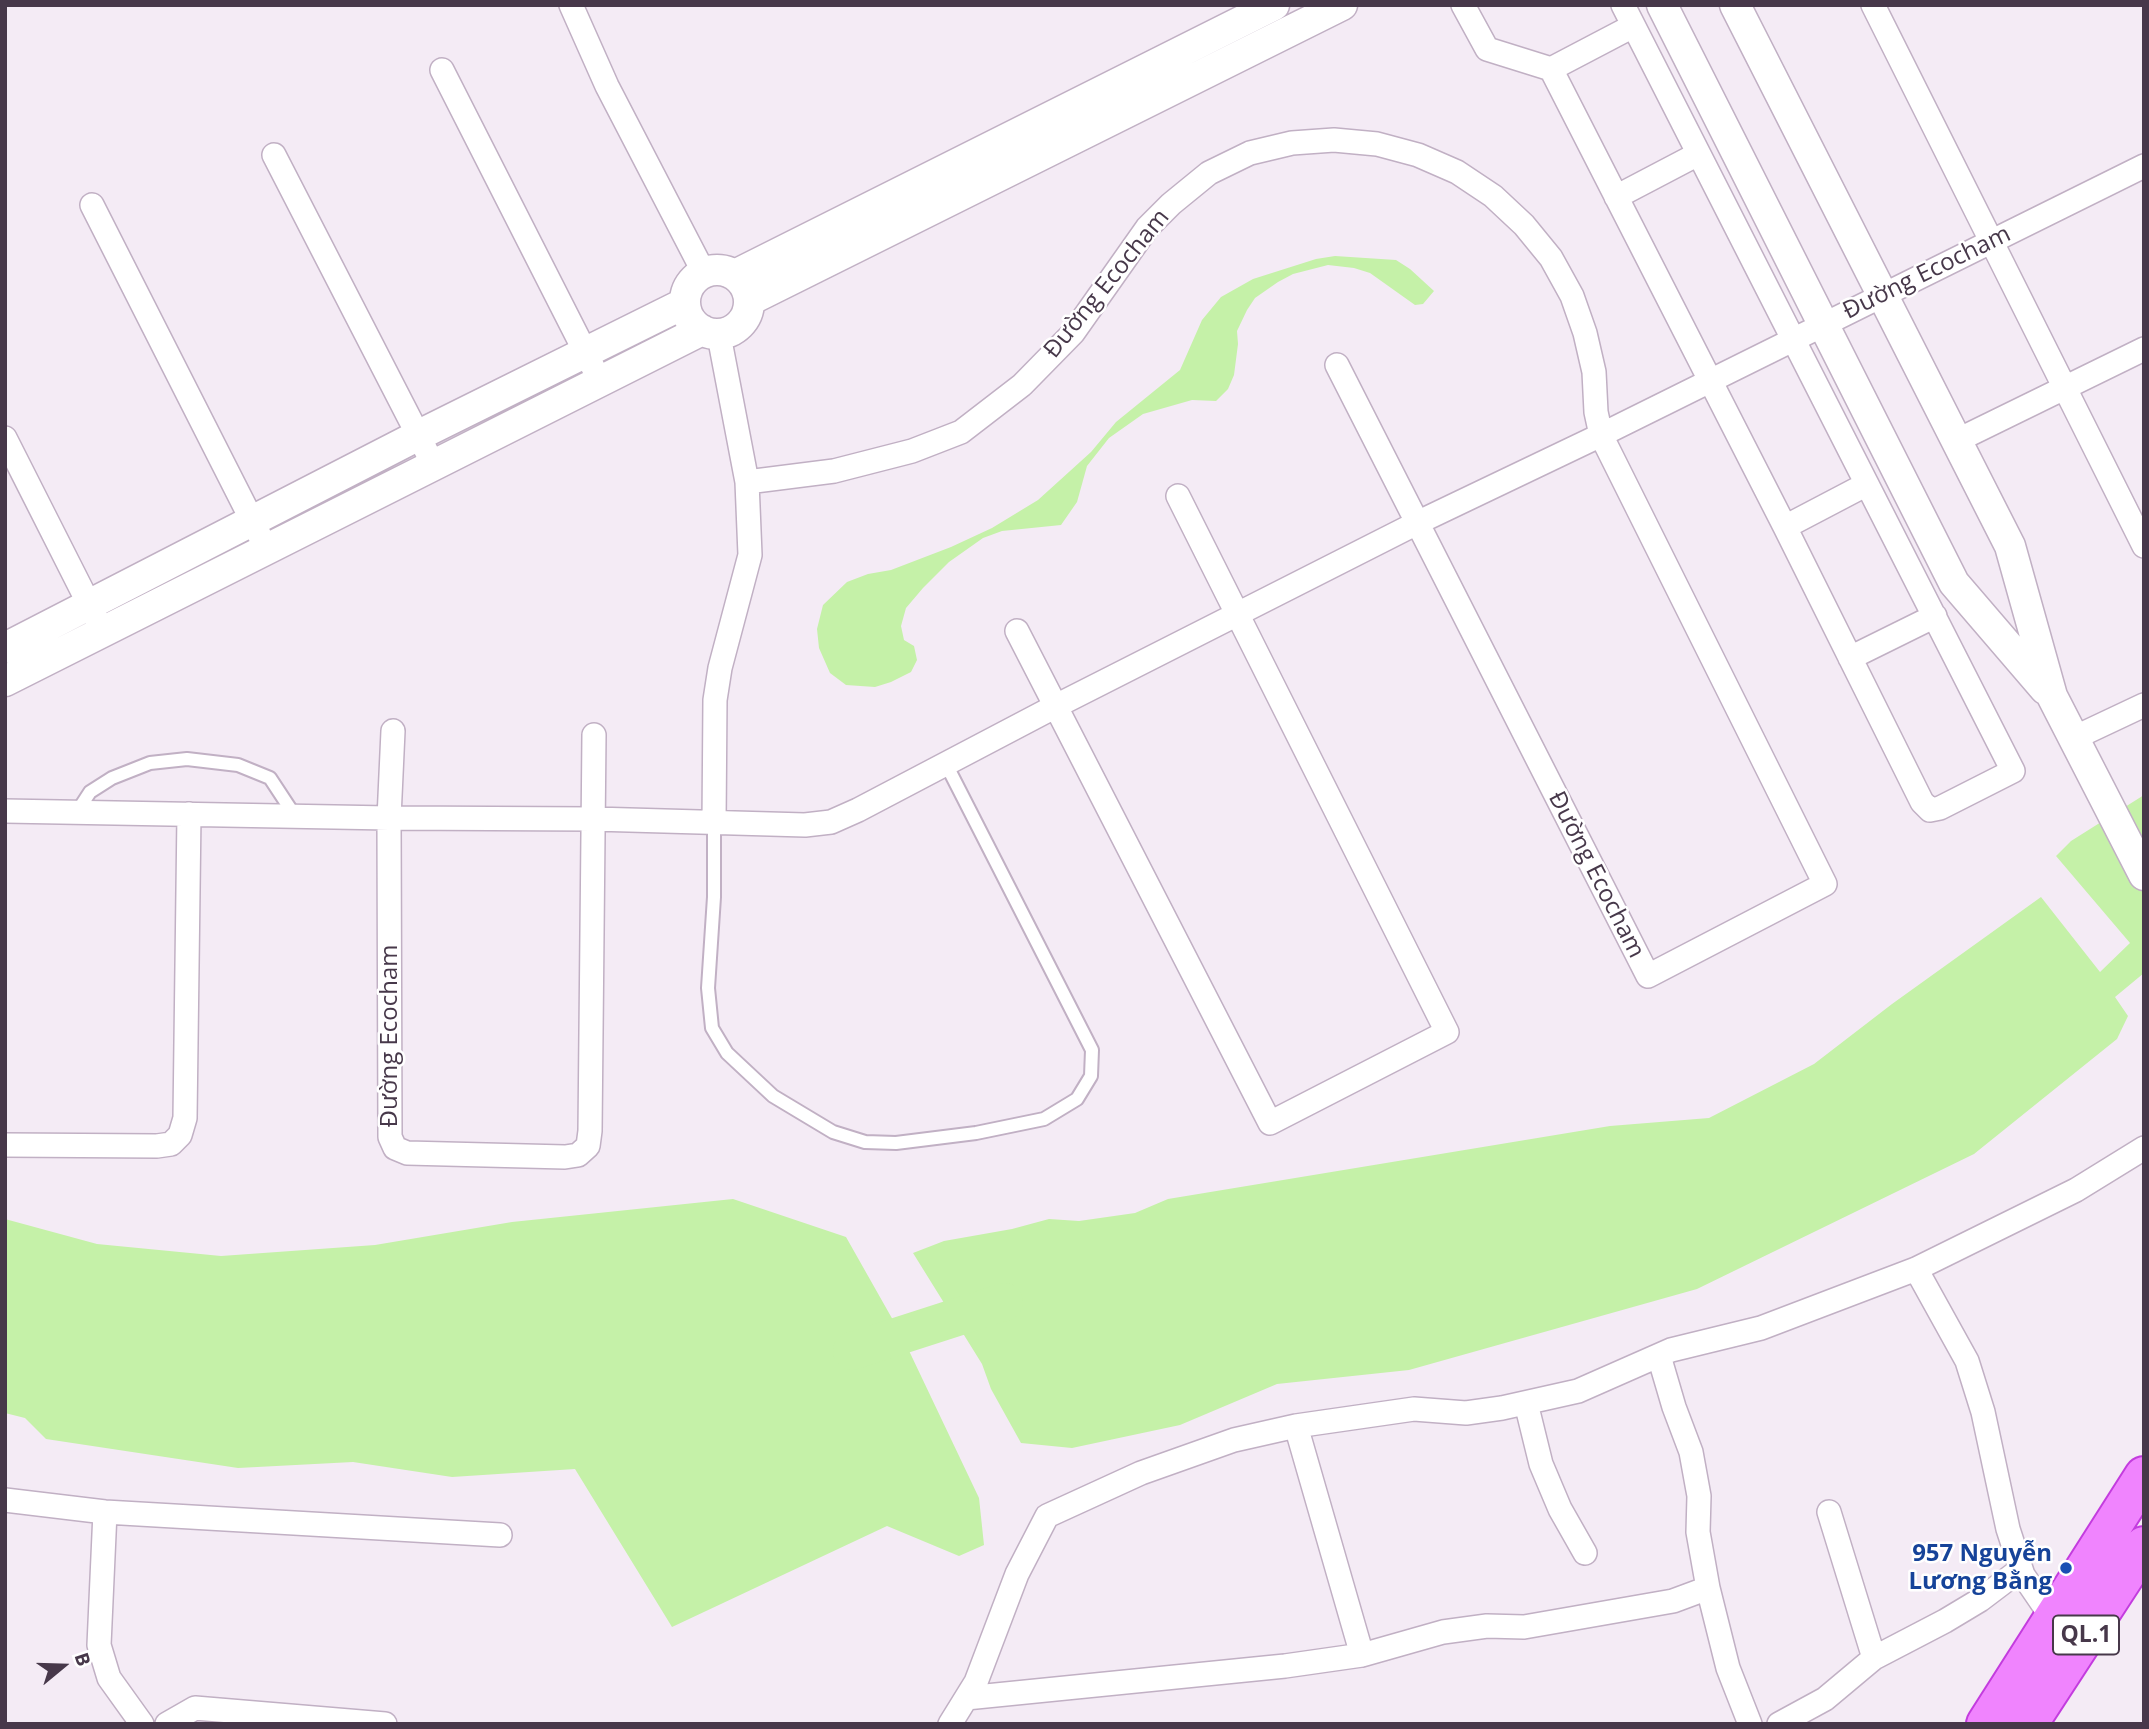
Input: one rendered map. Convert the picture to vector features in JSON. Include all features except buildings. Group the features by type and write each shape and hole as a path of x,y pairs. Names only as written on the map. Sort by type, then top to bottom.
{"highway":[{"name":"QL.1","path":"1986,1724 2144,1476"},
{"name":"QL.1","path":"2028,1724 2144,1546"}],"street":[{"path":"571,5 607,86 704,273"},
{"path":"735,275 1274,5"},
{"path":"750,300 1342,5"},
{"path":"1463,5 1487,49 1551,69 1633,26"},
{"path":"1551,69 1926,807 1930,810 1940,808 2013,771 1623,5"},
{"path":"1662,5 1954,583 2052,696"},
{"path":"1735,5 2010,547 2052,696 2144,875"},
{"path":"1873,5 2144,546"},
{"path":"442,70 600,381"},
{"name":"Đường Ecocham","path":"747,482 834,471 912,452 961,432 1022,385 1073,332 1147,228 1171,204 1209,173 1250,153 1292,144 1334,140 1377,144 1418,155 1457,172 1493,196 1524,225 1556,268 1572,296 1586,333 1594,372 1596,412 1601,435 1825,884 1648,976 1336,365"},
{"path":"274,155 433,464"},
{"path":"1616,197 1698,155"},
{"name":"Đường Ecocham","path":"5,811 594,819 805,825 831,821 858,810 1417,523 1601,435 2144,166"},
{"path":"92,205 266,548"},
{"path":"5,681 600,381 711,338 719,334 736,328 746,318 750,300 745,286 735,275 719,270 704,273 689,286 685,303 691,320 711,338 747,482 750,555 720,668 715,700 714,823"},
{"path":"5,648 419,435 685,303"},
{"path":"1956,441 2144,349"},
{"path":"5,438 103,631"},
{"path":"1785,527 1867,484"},
{"path":"1017,631 1270,1123 1447,1032 1178,496"},
{"path":"1850,658 1934,616"},
{"path":"2074,738 2144,705"},
{"name":"Đường Ecocham","path":"393,731 390,818 390,1137 396,1148 407,1153 565,1157 578,1155 588,1146 590,1131 594,735"},
{"path":"5,1145 157,1146 171,1144 180,1135 185,1118 189,814"},
{"path":"950,1724 976,1682 1017,1574 1047,1516 1141,1473 1234,1440 1296,1426 1414,1409 1466,1413 1578,1391 1665,1353 1761,1328 1916,1269 2076,1190 2144,1147"},
{"path":"1916,1269 1967,1361 1983,1412 2008,1529 2023,1576 2053,1619"},
{"path":"1665,1353 1699,1496 1698,1532 1708,1588 1728,1668 1750,1724"},
{"path":"1526,1403 1541,1464 1560,1509 1585,1553"},
{"path":"1296,1426 1362,1655"},
{"path":"5,1500 105,1512 500,1535"},
{"path":"1829,1511 1874,1658"},
{"path":"105,1512 99,1646 109,1678 142,1724"},
{"path":"1779,1724 1825,1699 1874,1658 1980,1600 2021,1569"},
{"path":"966,1698 1285,1666 1362,1655 1443,1632 1487,1626 1524,1627 1673,1601 1708,1588"},
{"path":"167,1724 195,1708 385,1724"}],"lane":[{"path":"77,812 90,792 112,778 150,763 187,759 238,765 270,778 295,816"},
{"path":"714,823 708,988 712,1028 727,1053 773,1096 833,1132 865,1142 896,1143 976,1133 1044,1119 1077,1099 1091,1076 1092,1050 946,764"}],"shaded area":[{"path":"1335,256 1396,260 1434,291 1423,304 1415,305 1370,273 1328,265 1293,274 1278,282 1255,298 1247,310 1237,331 1234,375 1228,389 1216,401 1192,400 1143,414 1109,438 1087,466 1077,502 1061,525 1002,531 983,538 949,562 923,588 906,608 901,626 904,640 914,646 917,660 911,672 875,687 846,685 830,673 819,648 817,629 823,605 847,582 868,574 891,570 951,547 992,528 1038,500 1091,452 1116,422 1180,370 1202,320 1221,297 1253,279 1316,259"},
{"path":"2144,795 2144,973 2115,997 2128,1016 2117,1039 1974,1154 1697,1289 1409,1370 1277,1384 1180,1425 1072,1448 1021,1443 991,1389 982,1364 913,1253 944,1241 1012,1229 1049,1219 1079,1221 1135,1213 1168,1199 1610,1126 1709,1118 1814,1064 1892,1004 2041,897 2100,972 2130,943 2056,856 2071,841"},
{"path":"733,1199 846,1237 902,1336 979,1498 984,1545 959,1556 887,1526 672,1627 575,1469 452,1477 353,1462 238,1468 46,1439 25,1418 5,1413 5,1219 97,1244 221,1256 375,1245 512,1222"}],"waterway":[{"path":"852,1351 1004,1302"},
{"path":"902,1336 949,1312"}],"place":[{"name":"957 Nguyễn Lương Bằng","path":"2066,1568"}]}
